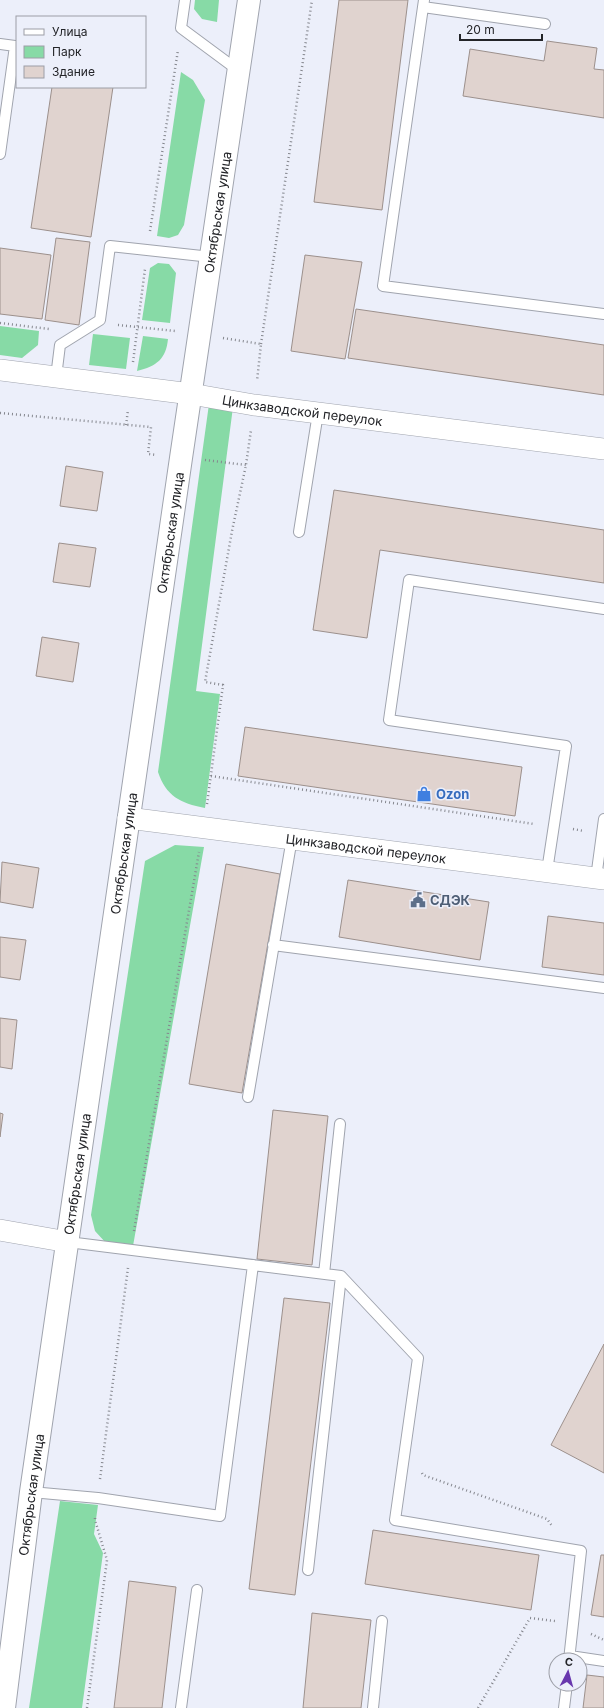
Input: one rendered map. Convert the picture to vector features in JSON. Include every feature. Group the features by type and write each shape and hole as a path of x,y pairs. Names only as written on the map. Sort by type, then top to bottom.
{"street":[{"name":"Октябрьская улица","path":"4,1708 31,1492 128,818 249,0"},
{"name":"Цинкзаводской переулок","path":"0,370 191,394 254,405 604,449"},
{"name":"Цинкзаводской переулок","path":"128,818 600,878"},
{"path":"0,1230 68,1242"}],"lane":[{"path":"185,0 181,28 239,71"},
{"path":"545,24 424,4 383,286 604,314"},
{"path":"0,44 15,46 0,154"},
{"path":"56,377 60,345 100,320 110,246 211,257"},
{"path":"299,532 318,413"},
{"path":"547,872 566,746 389,720 409,580 604,609"},
{"path":"600,878 604,820"},
{"path":"248,1097 292,838"},
{"path":"273,945 604,988"},
{"path":"324,1274 340,1124"},
{"path":"68,1242 130,1251 341,1276 418,1358 395,1520 582,1551 571,1652"},
{"path":"31,1492 98,1498 220,1516 253,1265"},
{"path":"308,1570 341,1276"},
{"path":"180,1708 197,1590"},
{"path":"373,1708 382,1621"},
{"path":"588,1660 604,1661"},
{"path":"564,1708 566,1692"}],"path":[{"path":"261,344 312,0"},
{"path":"126,425 147,250 181,28"},
{"path":"0,413 151,427 148,454 246,465 232,531 205,682 223,685 204,828 130,1251 95,1520 107,1560 87,1708"},
{"path":"211,776 602,833"},
{"path":"422,1467 423,1474 547,1519 555,1532"},
{"path":"478,1708 530,1618 556,1621"},
{"path":"590,1634 604,1640"}],"green space":[{"path":"195,0 219,0 217,22 202,19 194,9"},
{"path":"181,72 193,80 205,100 184,225 178,235 169,238 157,236"},
{"path":"158,263 169,264 176,273 170,323 142,320 150,268"},
{"path":"0,326 39,331 38,345 22,358 0,355"},
{"path":"93,334 130,338 126,369 89,365"},
{"path":"143,336 168,339 167,346 163,357 159,361 150,367 137,371"},
{"path":"209,404 233,407 196,691 220,694 205,808 188,804 175,797 165,787 158,772"},
{"path":"175,845 204,847 133,1246 106,1243 95,1231 91,1215 145,861"},
{"path":"60,1501 98,1505 94,1534 103,1553 82,1708 29,1708"}],"building":[{"path":"339,0 408,0 382,210 314,202"},
{"path":"547,41 597,48 594,69 604,70 604,118 463,96 470,49 544,61"},
{"path":"52,88 113,88 91,237 31,228"},
{"path":"56,238 90,242 79,325 45,320"},
{"path":"0,248 51,255 42,319 0,314"},
{"path":"305,255 362,262 345,359 291,351"},
{"path":"356,309 604,345 604,395 348,358"},
{"path":"66,466 103,472 97,511 60,506"},
{"path":"334,490 604,530 604,583 380,550 367,638 313,630"},
{"path":"59,543 96,548 90,587 53,582"},
{"path":"42,637 79,643 73,682 36,676"},
{"path":"245,727 522,767 515,816 238,776"},
{"path":"2,862 39,868 33,908 0,902"},
{"path":"226,864 280,874 242,1093 189,1084"},
{"path":"348,880 489,902 480,960 339,937"},
{"path":"548,916 604,923 604,975 542,967"},
{"path":"0,937 26,940 20,980 0,977"},
{"path":"0,1018 17,1020 12,1069 0,1067"},
{"path":"273,1110 328,1116 312,1265 257,1259"},
{"path":"0,1113 3,1114 0,1137"},
{"path":"284,1298 330,1303 295,1595 249,1589"},
{"path":"604,1344 604,1473 551,1445"},
{"path":"373,1530 539,1555 531,1610 365,1584"},
{"path":"601,1555 604,1555 604,1617 591,1615"},
{"path":"129,1581 176,1587 162,1708 114,1708"},
{"path":"312,1613 371,1620 361,1708 303,1708"},
{"path":"588,1675 604,1677 604,1708 583,1708 585,1692 588,1692"}],"place":[{"name":"Ozon","path":"424,794"},
{"name":"СДЭК","path":"418,900"}]}
